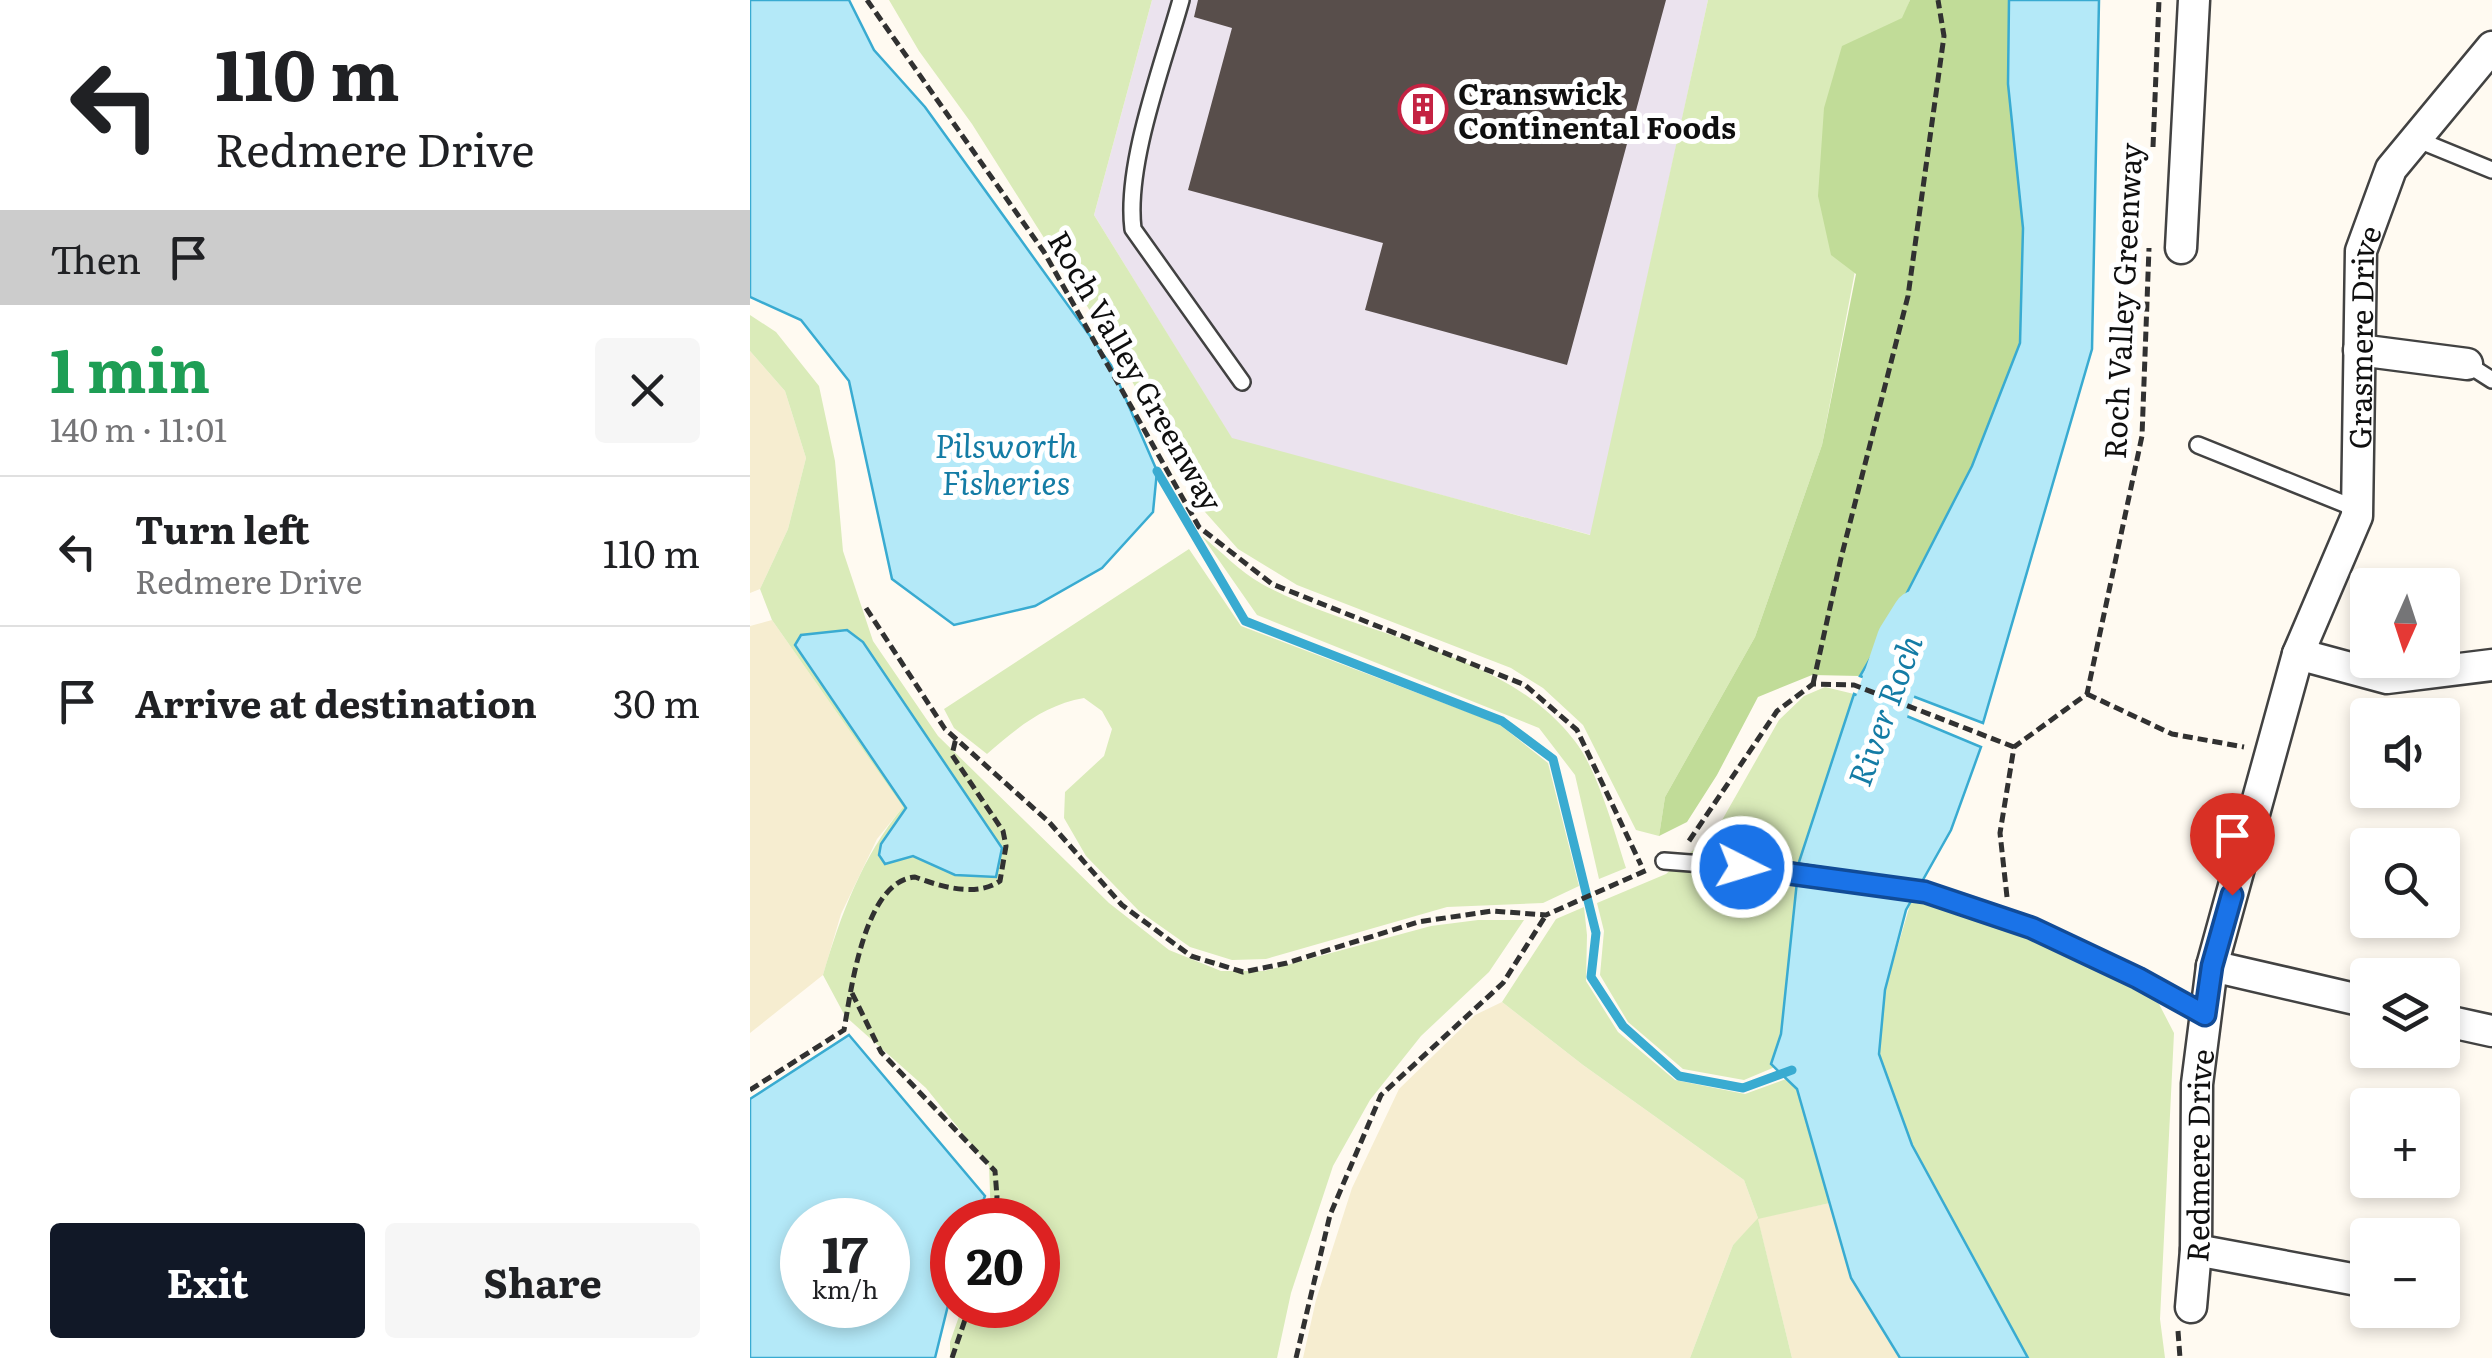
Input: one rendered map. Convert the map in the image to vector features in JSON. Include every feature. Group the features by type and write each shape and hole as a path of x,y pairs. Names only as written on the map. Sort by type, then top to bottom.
{"street":[{"path":"2181,248 2194,0"},
{"name":"Grasmere Drive","path":"2298,654 2357,516 2361,251 2391,169 2492,47"},
{"path":"2360,350 2479,372"},
{"path":"2298,654 2387,678 2492,665"},
{"name":"Redmere Drive","path":"2192,1307 2197,1084 2212,966 2298,654"},
{"path":"2212,966 2350,998"},
{"path":"2460,1024 2492,1031"},
{"path":"2196,1250 2350,1279"}],"lane":[{"path":"1181,0 1134,169 1130,204 1133,229 1242,382"},
{"path":"2416,138 2492,170"},
{"path":"2198,444 2357,509"},
{"path":"1664,861 1782,870 1925,892 2010,920 2138,978 2205,1015"}],"path":[{"name":"Roch Valley Greenway","path":"868,0 1044,252 1200,528 1272,584 1525,685 1577,730 1629,845 1645,871 1546,915"},
{"path":"1813,684 1908,296 1944,36 1938,0"},
{"name":"Roch Valley Greenway","path":"2153,158 2159,0"},
{"name":"Roch Valley Greenway","path":"2087,694 2142,436 2150,238"},
{"path":"866,608 945,729 1049,822 1122,905 1191,956 1243,972 1418,922 1492,911 1546,915 1502,983 1381,1095 1330,1216 1296,1358"},
{"path":"1664,861 1695,835 1776,711 1813,684 1854,685 2014,747"},
{"path":"2010,920 2000,832 2014,747 2087,694 2172,734 2272,752"},
{"path":"750,1090 844,1030 857,956 879,902 896,883 915,877 934,886 972,889 992,887 1000,881 1006,846 1002,830 952,755 956,738"},
{"path":"851,990 881,1052 995,1171 998,1198"},
{"path":"952,1358 962,1328"},
{"path":"2178,1339 2180,1358"}],"shaded area":[{"path":"1152,0 1708,0 1591,535 1232,439 1094,215"},
{"path":"750,351 785,391 806,458 788,529 760,589 750,593"},
{"path":"772,620 903,807 877,839 841,914 823,975 750,1033 750,626"},
{"path":"1502,1002 1744,1180 1758,1218 1830,1203 1851,1278 1900,1358 1792,1358 1758,1220 1733,1245 1690,1358 1303,1358 1316,1300 1352,1188 1399,1089 1475,1015"}],"green space":[{"path":"889,0 1152,0 1094,215 1232,438 1590,535 1708,0 1910,0 1903,18 1822,445 1755,637 1665,797 1659,836 1636,830 1583,725 1543,688 1511,668 1297,585 1238,549 1197,503 1118,355"},
{"path":"1910,0 2009,0 2008,84 2023,228 2020,343 1972,466 1860,676 1812,675 1758,697 1687,822 1659,836 1665,797 1755,637 1822,445 1856,274 1831,255 1818,196 1824,108 1842,46 1902,18"},
{"path":"750,315 776,332 819,386 835,461 843,551 873,641 938,736 1109,903 1169,950 1221,971 1264,971 1431,926 1524,920 1489,972 1421,1036 1370,1100 1333,1166 1291,1293 1277,1358 950,1358 955,1328 1060,1328 1060,1198 990,1198 989,1166 926,1088 845,1016 823,975 854,887 903,807 772,620 760,589 788,529 806,458 785,391 750,351","holes":["863,642 996,877 955,875 913,856 901,860 881,844 907,808"]},
{"path":"1202,536 1262,584 1342,618 1470,664 1509,684 1544,709 1574,740 1591,767 1626,868 1599,879 1575,775 1539,728 1257,615"},
{"path":"1189,549 1241,626 1499,724 1548,763 1579,886 1543,903 1447,907 1266,959 1232,960 1190,947 1139,911 1086,856 1064,818 1065,792 1104,756 1112,729 1102,711 1084,698 1056,706 1020,727 987,754 954,728 944,709"},
{"path":"1825,687 1854,694 1799,862 1781,1034 1771,1063 1775,1067 1744,1080 1683,1069 1628,1022 1600,975 1604,931 1597,903 1666,874 1717,829 1779,720 1804,696"},
{"path":"1912,898 2059,950 2137,986 2159,1004 2174,1033 2160,1319 2165,1358 2028,1358 1912,1145 1879,1054 1885,990"},
{"path":"1584,907 1586,981 1618,1032 1675,1080 1745,1094 1786,1079 1797,1089 1830,1203 1758,1219 1792,1358 1690,1358 1733,1245 1758,1218 1744,1180 1502,1002 1556,919"}],"water":[{"name":"Pilsworth Fisheries","path":"750,0 849,0 874,50 925,107 1111,365 1157,471 1153,512 1102,568 1035,606 954,625 892,579 849,381 801,320 750,297"},
{"path":"2009,0 2099,0 2092,349 1983,723 1860,676 1972,466 2020,343 2023,228 2008,84"},
{"path":"847,630 863,642 1002,848 996,877 955,875 913,856 885,864 879,855 881,844 906,808 795,645 801,635"},
{"path":"1854,694 1981,747 1951,830 1906,910 1885,990 1879,1054 1912,1145 2028,1358 1900,1358 1851,1278 1797,1089 1771,1064 1781,1034 1799,862"},
{"path":"849,1035 985,1196 930,1198 930,1328 942,1328 935,1358 750,1358 750,1099"}],"building":[{"name":"Cranswick Continental Foods","path":"1198,0 1666,0 1567,365 1365,310 1383,243 1188,190 1232,28 1194,17"}],"waterway":[{"path":"1157,471 1245,621 1502,721 1553,759 1596,933 1591,977 1623,1026 1679,1076 1743,1088 1792,1070"},
{"name":"River Roch","path":"1857,779 1904,641 1919,617"}],"place":[{"name":"Cranswick Continental Foods","path":"1423,109"}],"route":[{"path":"1742,867 1925,892 2032,928 2186,1002 2205,1015 2212,966 2232,895"}]}
